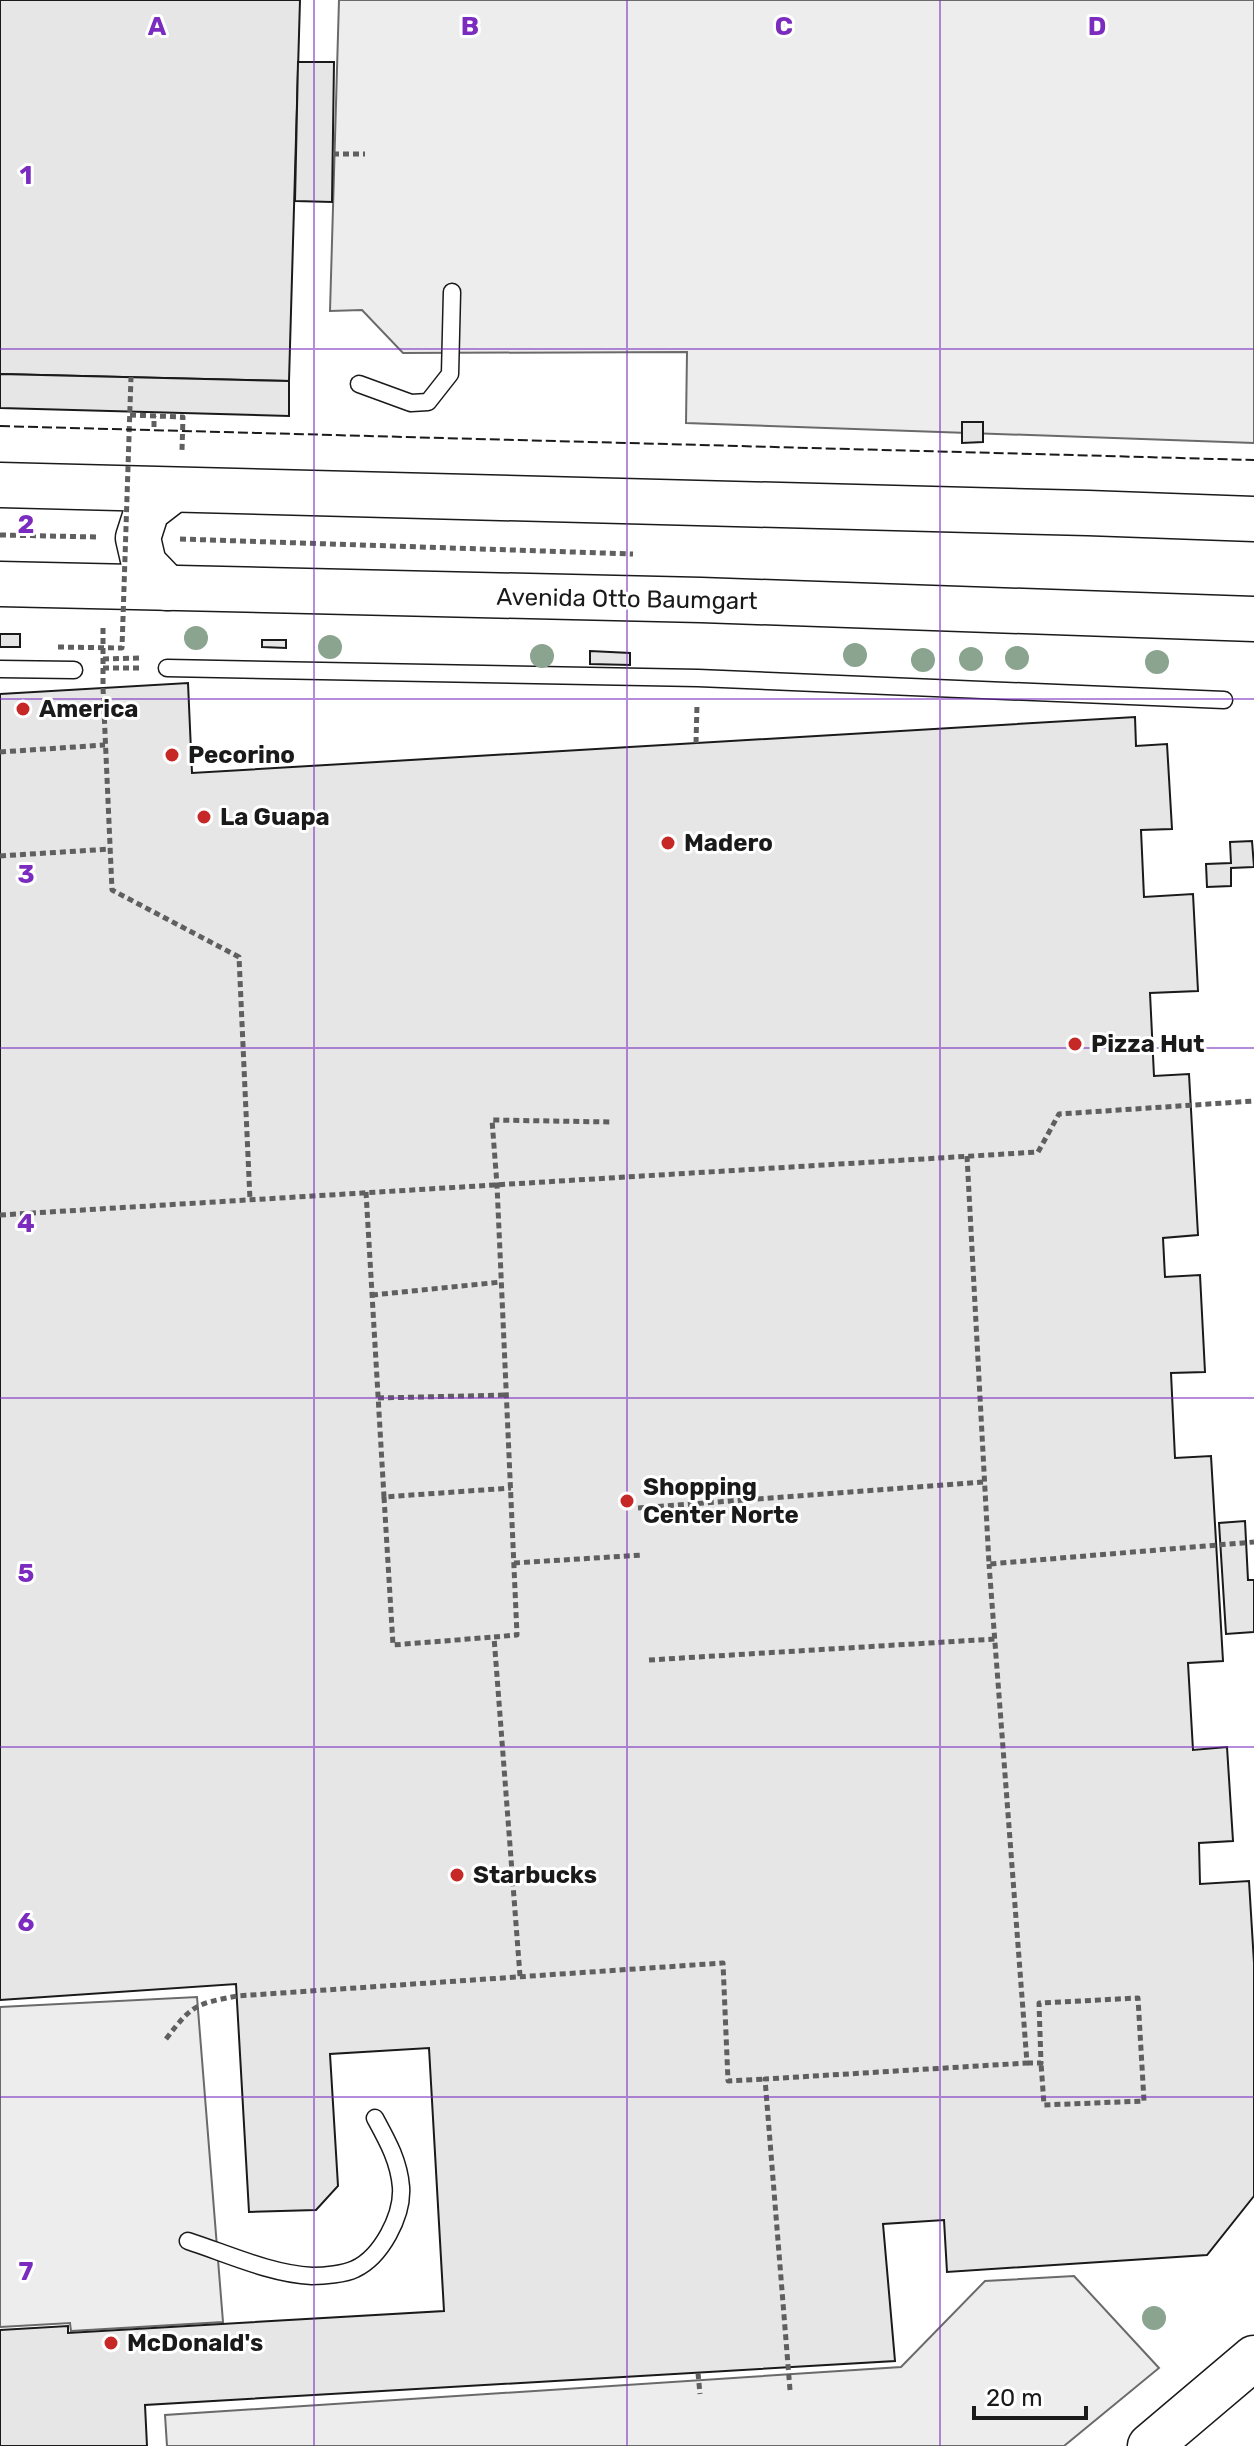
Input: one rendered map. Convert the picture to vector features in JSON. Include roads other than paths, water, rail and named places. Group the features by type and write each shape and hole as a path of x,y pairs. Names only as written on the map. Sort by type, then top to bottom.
{"main road":[{"path":"167,588 144,564 138,538 147,510 171,470"},
{"path":"0,485 91,488 171,470 1254,519"},
{"path":"87,586 111,561 118,538 111,506 91,488"},
{"name":"Avenida Otto Baumgart","path":"0,584 701,600 1254,619"},
{"path":"1150,2446 1254,2358"}],"lane":[{"path":"359,384 411,403 428,402 450,374 452,292"},
{"path":"167,668 698,678 1224,700"},
{"path":"0,669 74,670"},
{"path":"188,2241 279,2272 316,2276 354,2270 378,2252 394,2224 401,2189 394,2154 375,2118"}],"place":[{"name":"America","path":"23,709"},
{"name":"Pecorino","path":"172,755"},
{"name":"La Guapa","path":"204,817"},
{"name":"Madero","path":"668,843"},
{"name":"Pizza Hut","path":"1075,1044"},
{"name":"Shopping Center Norte","path":"627,1501"},
{"name":"Starbucks","path":"457,1875"},
{"name":"McDonald's","path":"111,2343"}]}
